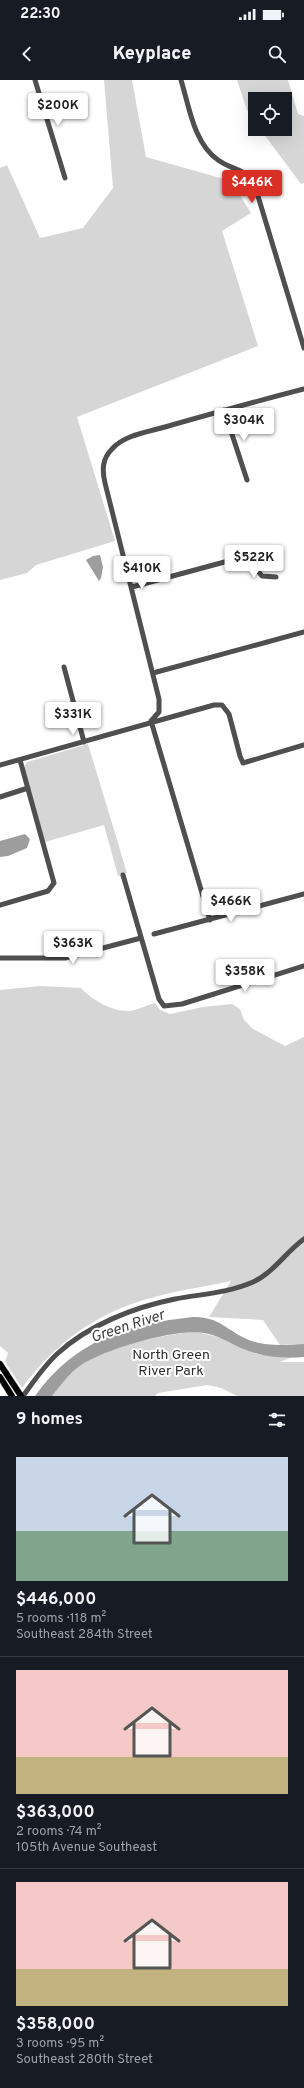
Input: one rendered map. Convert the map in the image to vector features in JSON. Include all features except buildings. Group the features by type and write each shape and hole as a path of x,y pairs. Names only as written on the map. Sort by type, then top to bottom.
{"main road":[{"path":"1,1366 22,1396"},
{"path":"0,1377 12,1396"}],"street":[{"path":"35,80 65,178"},
{"path":"181,80 196,130 206,150 218,160 246,173 254,183 304,348"},
{"path":"151,721 156,716 160,706 132,587 103,474 105,458 112,448 130,438 224,410 304,390"},
{"path":"224,410 247,480"},
{"path":"132,587 243,557 249,560 262,576 276,577"},
{"path":"153,673 304,632"},
{"path":"64,666 84,742"},
{"path":"0,765 140,726 151,721 214,705 222,705 229,714 243,763 304,745"},
{"path":"151,721 210,920"},
{"path":"0,905 48,892 54,883 20,760"},
{"path":"0,797 28,788"},
{"path":"123,875 159,999 164,1006 182,1004 304,966"},
{"path":"154,934 304,894"},
{"path":"0,958 65,958 141,938"},
{"path":"22,1396 36,1376 57,1354 89,1331 153,1304 228,1290 254,1281 266,1274 304,1239"}],"green space":[{"path":"104,80 132,80 146,157 231,181 251,213 222,231 258,346 77,417 115,541 36,565 27,573 0,580 0,168 7,165 40,238 83,228 113,188"},
{"path":"237,80 288,80 292,92 248,92 248,112"},
{"path":"292,94 298,114 304,116 304,183 301,184 265,136 292,136"},
{"path":"88,744 127,873 118,876 104,825 45,842 24,767 27,762"},
{"path":"40,986 81,988 102,1004 122,1011 134,1010 155,1003 160,1010 170,1014 203,1007 232,1004 240,1009 244,1020 253,1029 285,1046 304,1037 304,1344 280,1345 263,1320 209,1317 231,1281 157,1296 128,1305 110,1313 93,1322 62,1344 34,1372 22,1388 5,1362 8,1353 0,1346 0,990"},
{"name":"North Green River Park","path":"197,1332 218,1337 256,1354 290,1358 280,1362 304,1362 304,1396 237,1396 221,1388 207,1385 158,1393 155,1396 52,1396 64,1380 75,1369 90,1359 119,1348 153,1338"}],"shaded area":[{"path":"100,555 103,567 99,581 86,560 93,556"},
{"path":"25,834 30,839 27,848 8,856 0,857 0,841"},
{"path":"202,1317 216,1321 249,1340 262,1344 304,1344 304,1357 288,1358 264,1355 249,1351 219,1337 204,1333 192,1332 177,1334 141,1341 92,1359 81,1365 65,1379 52,1396 35,1396 67,1361 85,1348 105,1338 125,1330 147,1324"}],"water label":[{"name":"Green River","path":"128,1327"}]}
